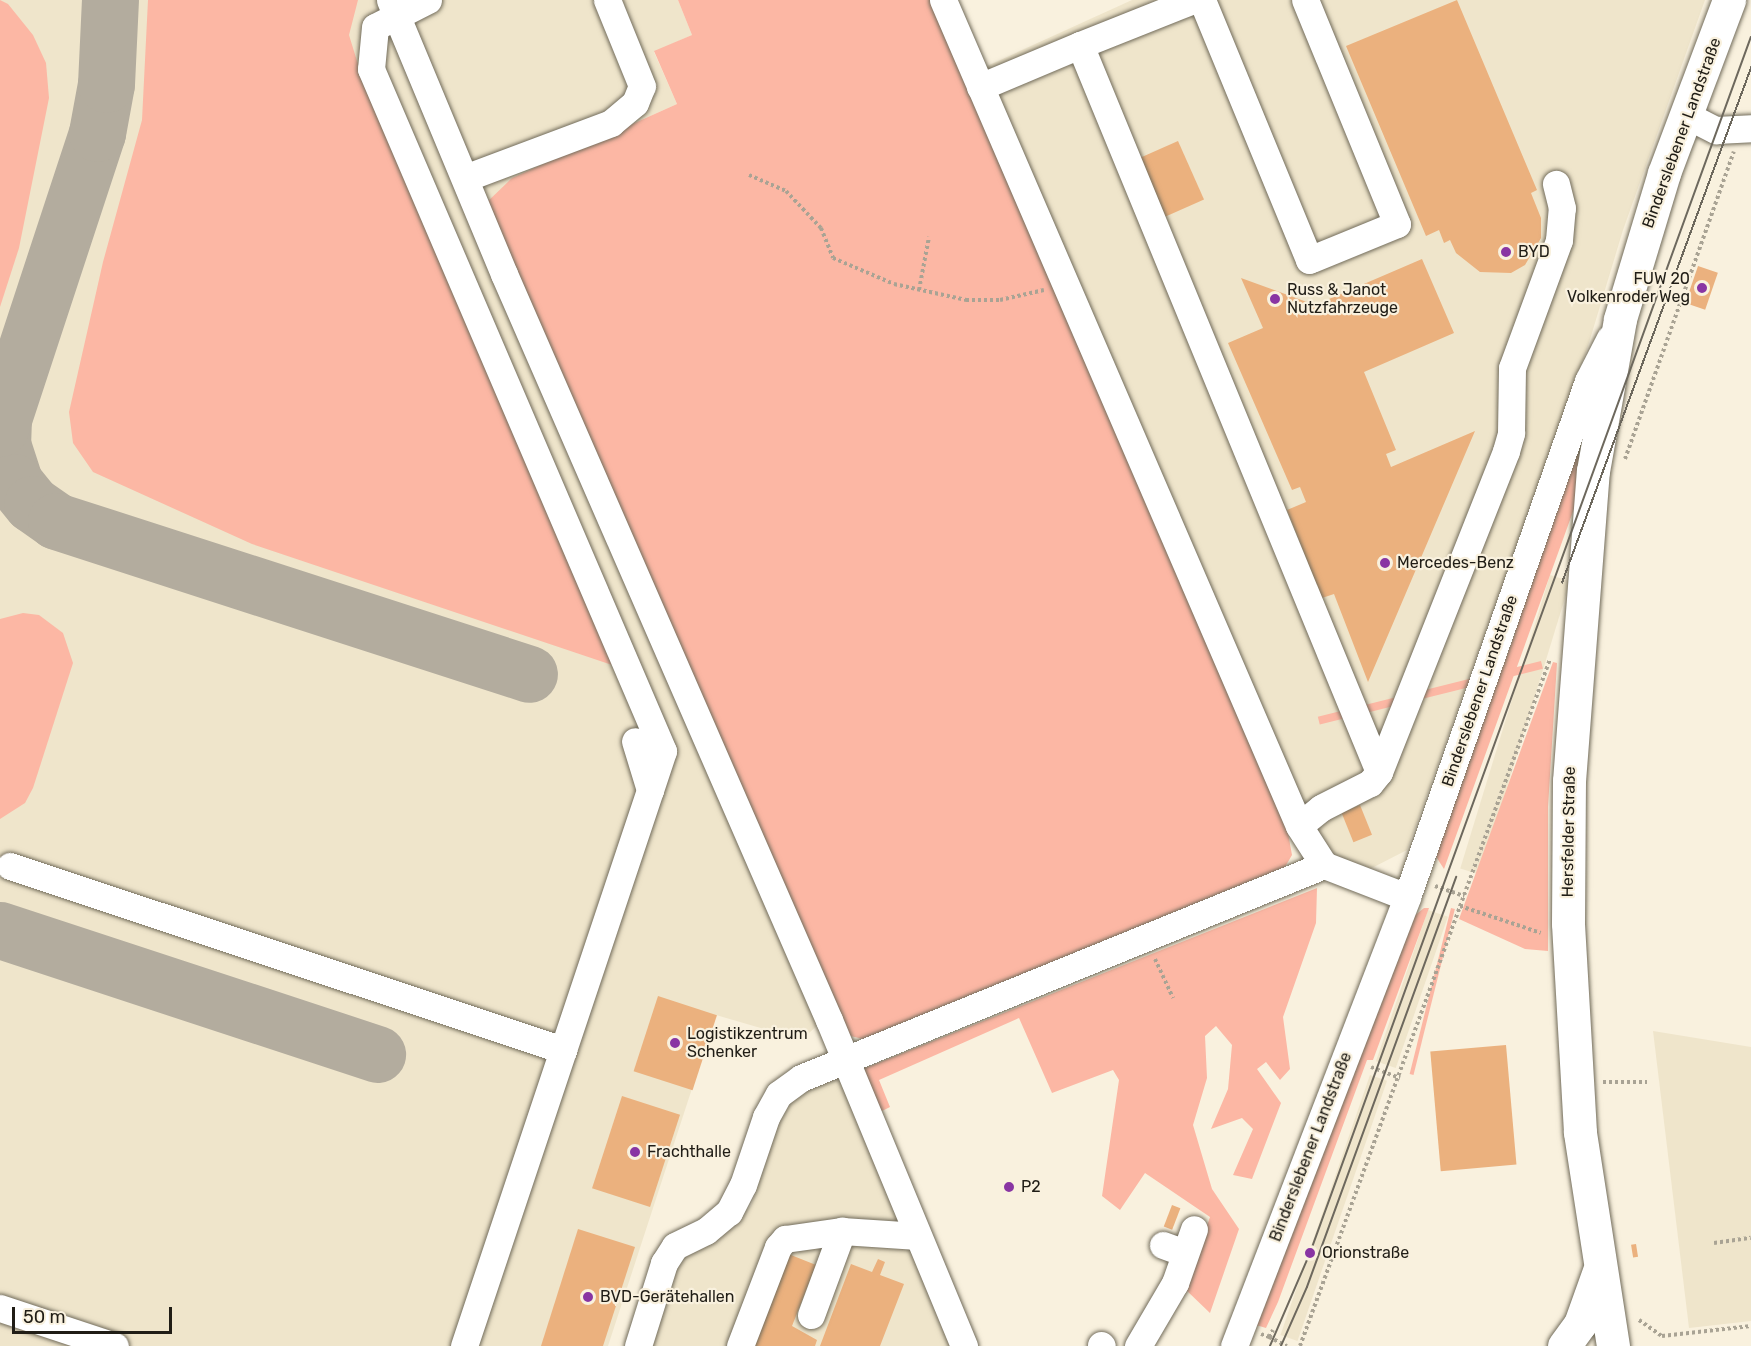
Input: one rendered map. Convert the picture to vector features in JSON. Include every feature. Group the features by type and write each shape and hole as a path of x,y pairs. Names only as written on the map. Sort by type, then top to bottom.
{"main road":[{"name":"Binderslebener Landstraße","path":"1620,319 1664,173 1729,0"},
{"name":"Hersfelder Straße","path":"1613,1346 1599,1270 1575,1082 1568,923 1569,781 1593,471 1620,319"},
{"path":"1564,1346 1580,1324 1599,1270"}],"street":[{"path":"428,0 393,7 375,27 371,69 663,751 464,1346"},
{"path":"465,178 611,123 635,102 642,86 608,0"},
{"path":"943,0 1299,826 1324,865 1407,897"},
{"path":"980,87 1193,0"},
{"path":"1202,0 1309,260 1397,224 1305,0"},
{"path":"393,7 845,1062 964,1346"},
{"path":"1080,45 1379,772"},
{"path":"1686,115 1716,130 1747,129"},
{"path":"1299,826 1321,808 1370,783 1379,772 1506,451 1511,433 1512,368 1560,231 1562,208 1556,184"},
{"name":"Binderslebener Landstraße","path":"1234,1346 1407,897 1588,381 1620,319"},
{"path":"635,741 650,790"},
{"path":"638,1346 664,1263 675,1246 706,1231 729,1212 779,1094 801,1078 1324,865"},
{"path":"10,866 563,1050"},
{"path":"740,1346 778,1247 785,1239 842,1231 918,1236"},
{"path":"811,1315 842,1231"},
{"path":"1138,1346 1175,1283 1181,1243"},
{"path":"0,1308 115,1346"}],"path":[{"path":"1622,466 1747,129"},
{"path":"749,175 786,191 821,228 833,258 894,284 966,300 1000,300 1053,287"},
{"path":"920,290 929,237"},
{"path":"1300,1346 1400,1078 1552,652"},
{"path":"1460,906 1546,937"},
{"path":"1130,945 1158,961 1173,998"},
{"path":"1371,1067 1400,1078"},
{"path":"1575,1082 1647,1082"},
{"path":"1714,1243 1751,1238"},
{"path":"1639,1320 1662,1336 1751,1326"},
{"path":"1269,1337 1287,1346"}],"shaded area":[{"path":"0,0 678,0 692,35 654,52 677,104 512,178 819,1024 801,1040 716,1015 608,1346 0,1346"},
{"path":"0,0 8,4 33,35 46,63 49,98 19,248 0,307"},
{"path":"148,0 358,0 349,35 357,61 621,668 252,544 93,472 73,443 69,412 103,262 142,120"},
{"path":"678,0 930,0 1288,833 1292,855 1285,867 863,1039 842,1034 484,205 512,178 677,104 654,51 692,35"},
{"path":"1132,0 1705,0 1623,230 1588,346 1407,850 1366,871 1346,864 1328,848 1298,798 985,67"},
{"path":"1585,421 1579,495 1444,869 1435,855 1515,633 1514,613"},
{"path":"1550,575 1570,581 1480,875 1460,869"},
{"path":"23,613 39,615 63,633 73,663 33,788 25,803 0,819 0,619"},
{"path":"1541,661 1543,669 1320,724 1318,717"},
{"path":"1553,662 1557,663 1548,807 1548,951 1525,949 1459,919"},
{"path":"1317,888 1316,923 1283,1017 1290,1069 1280,1080 1266,1062 1257,1069 1281,1103 1252,1179 1233,1175 1253,1129 1242,1118 1211,1129 1228,1089 1232,1045 1216,1026 1205,1036 1207,1078 1193,1125 1212,1189 1239,1229 1210,1313 1185,1289 1210,1217 1145,1173 1120,1210 1102,1196 1119,1080 1113,1070 1052,1093 1019,1018 879,1080 890,1107 876,1114 858,1071"},
{"path":"1424,908 1429,908 1373,1060 1367,1060 1278,1302 1266,1328 1256,1325 1413,917"},
{"path":"1451,908 1455,909 1414,1075 1410,1074"},
{"path":"1428,910 1448,917 1396,1068 1376,1061"},
{"path":"1653,1031 1751,1047 1751,1321 1689,1328"},
{"path":"841,1073 951,1346 643,1346 666,1274 688,1251 723,1231 751,1206 778,1125 794,1098"},
{"path":"1370,1075 1387,1081 1297,1341 1280,1335"}],"building":[{"path":"1457,0 1537,190 1531,193 1541,218 1541,238 1525,265 1511,273 1480,272 1456,253 1450,240 1444,243 1439,230 1426,236 1346,46"},
{"path":"1178,141 1204,199 1166,217 1140,158"},
{"path":"1422,259 1454,333 1364,372 1396,450 1386,454 1391,467 1475,431 1368,682 1334,594 1313,601 1300,567 1308,563 1287,510 1306,502 1300,487 1292,490 1228,343 1263,328 1241,278 1315,305"},
{"name":"FUW 20 Volkenroder Weg","path":"1698,266 1718,273 1705,310 1685,303"},
{"path":"1360,805 1372,835 1353,842 1341,812"},
{"name":"Logistikzentrum Schenker","path":"658,996 717,1015 693,1090 634,1071"},
{"path":"1506,1045 1516,1165 1441,1171 1430,1052"},
{"name":"Frachthalle","path":"622,1096 680,1115 650,1207 592,1188"},
{"path":"1172,1205 1180,1208 1172,1230 1164,1226"},
{"name":"BVD-Gerätehallen","path":"578,1229 635,1247 603,1346 541,1346"},
{"path":"1636,1244 1638,1257 1633,1258 1631,1245"},
{"path":"786,1253 816,1265 792,1326 817,1340 815,1346 751,1346"},
{"path":"878,1259 885,1262 880,1275 904,1284 880,1346 820,1346 851,1264 872,1272"}],"taxiway":[{"path":"0,428 97,133 106,84 110,0"},
{"path":"3,418 2,444 14,482 32,504 56,521 529,674"},
{"path":"0,930 377,1054"}],"tram line":[{"path":"1270,1346 1310,1253 1751,37"},
{"path":"1562,583 1751,68"},
{"path":"1281,1346 1307,1287 1456,877"}],"place":[{"name":"BYD","path":"1506,252"},
{"name":"FUW 20 Volkenroder Weg","path":"1702,288"},
{"name":"Russ & Janot Nutzfahrzeuge","path":"1275,299"},
{"name":"Mercedes-Benz","path":"1385,563"},
{"name":"Logistikzentrum Schenker","path":"675,1043"},
{"name":"Frachthalle","path":"635,1152"},
{"name":"P2","path":"1009,1187"},
{"name":"Orionstraße","path":"1310,1253"},
{"name":"BVD-Gerätehallen","path":"588,1297"}]}
